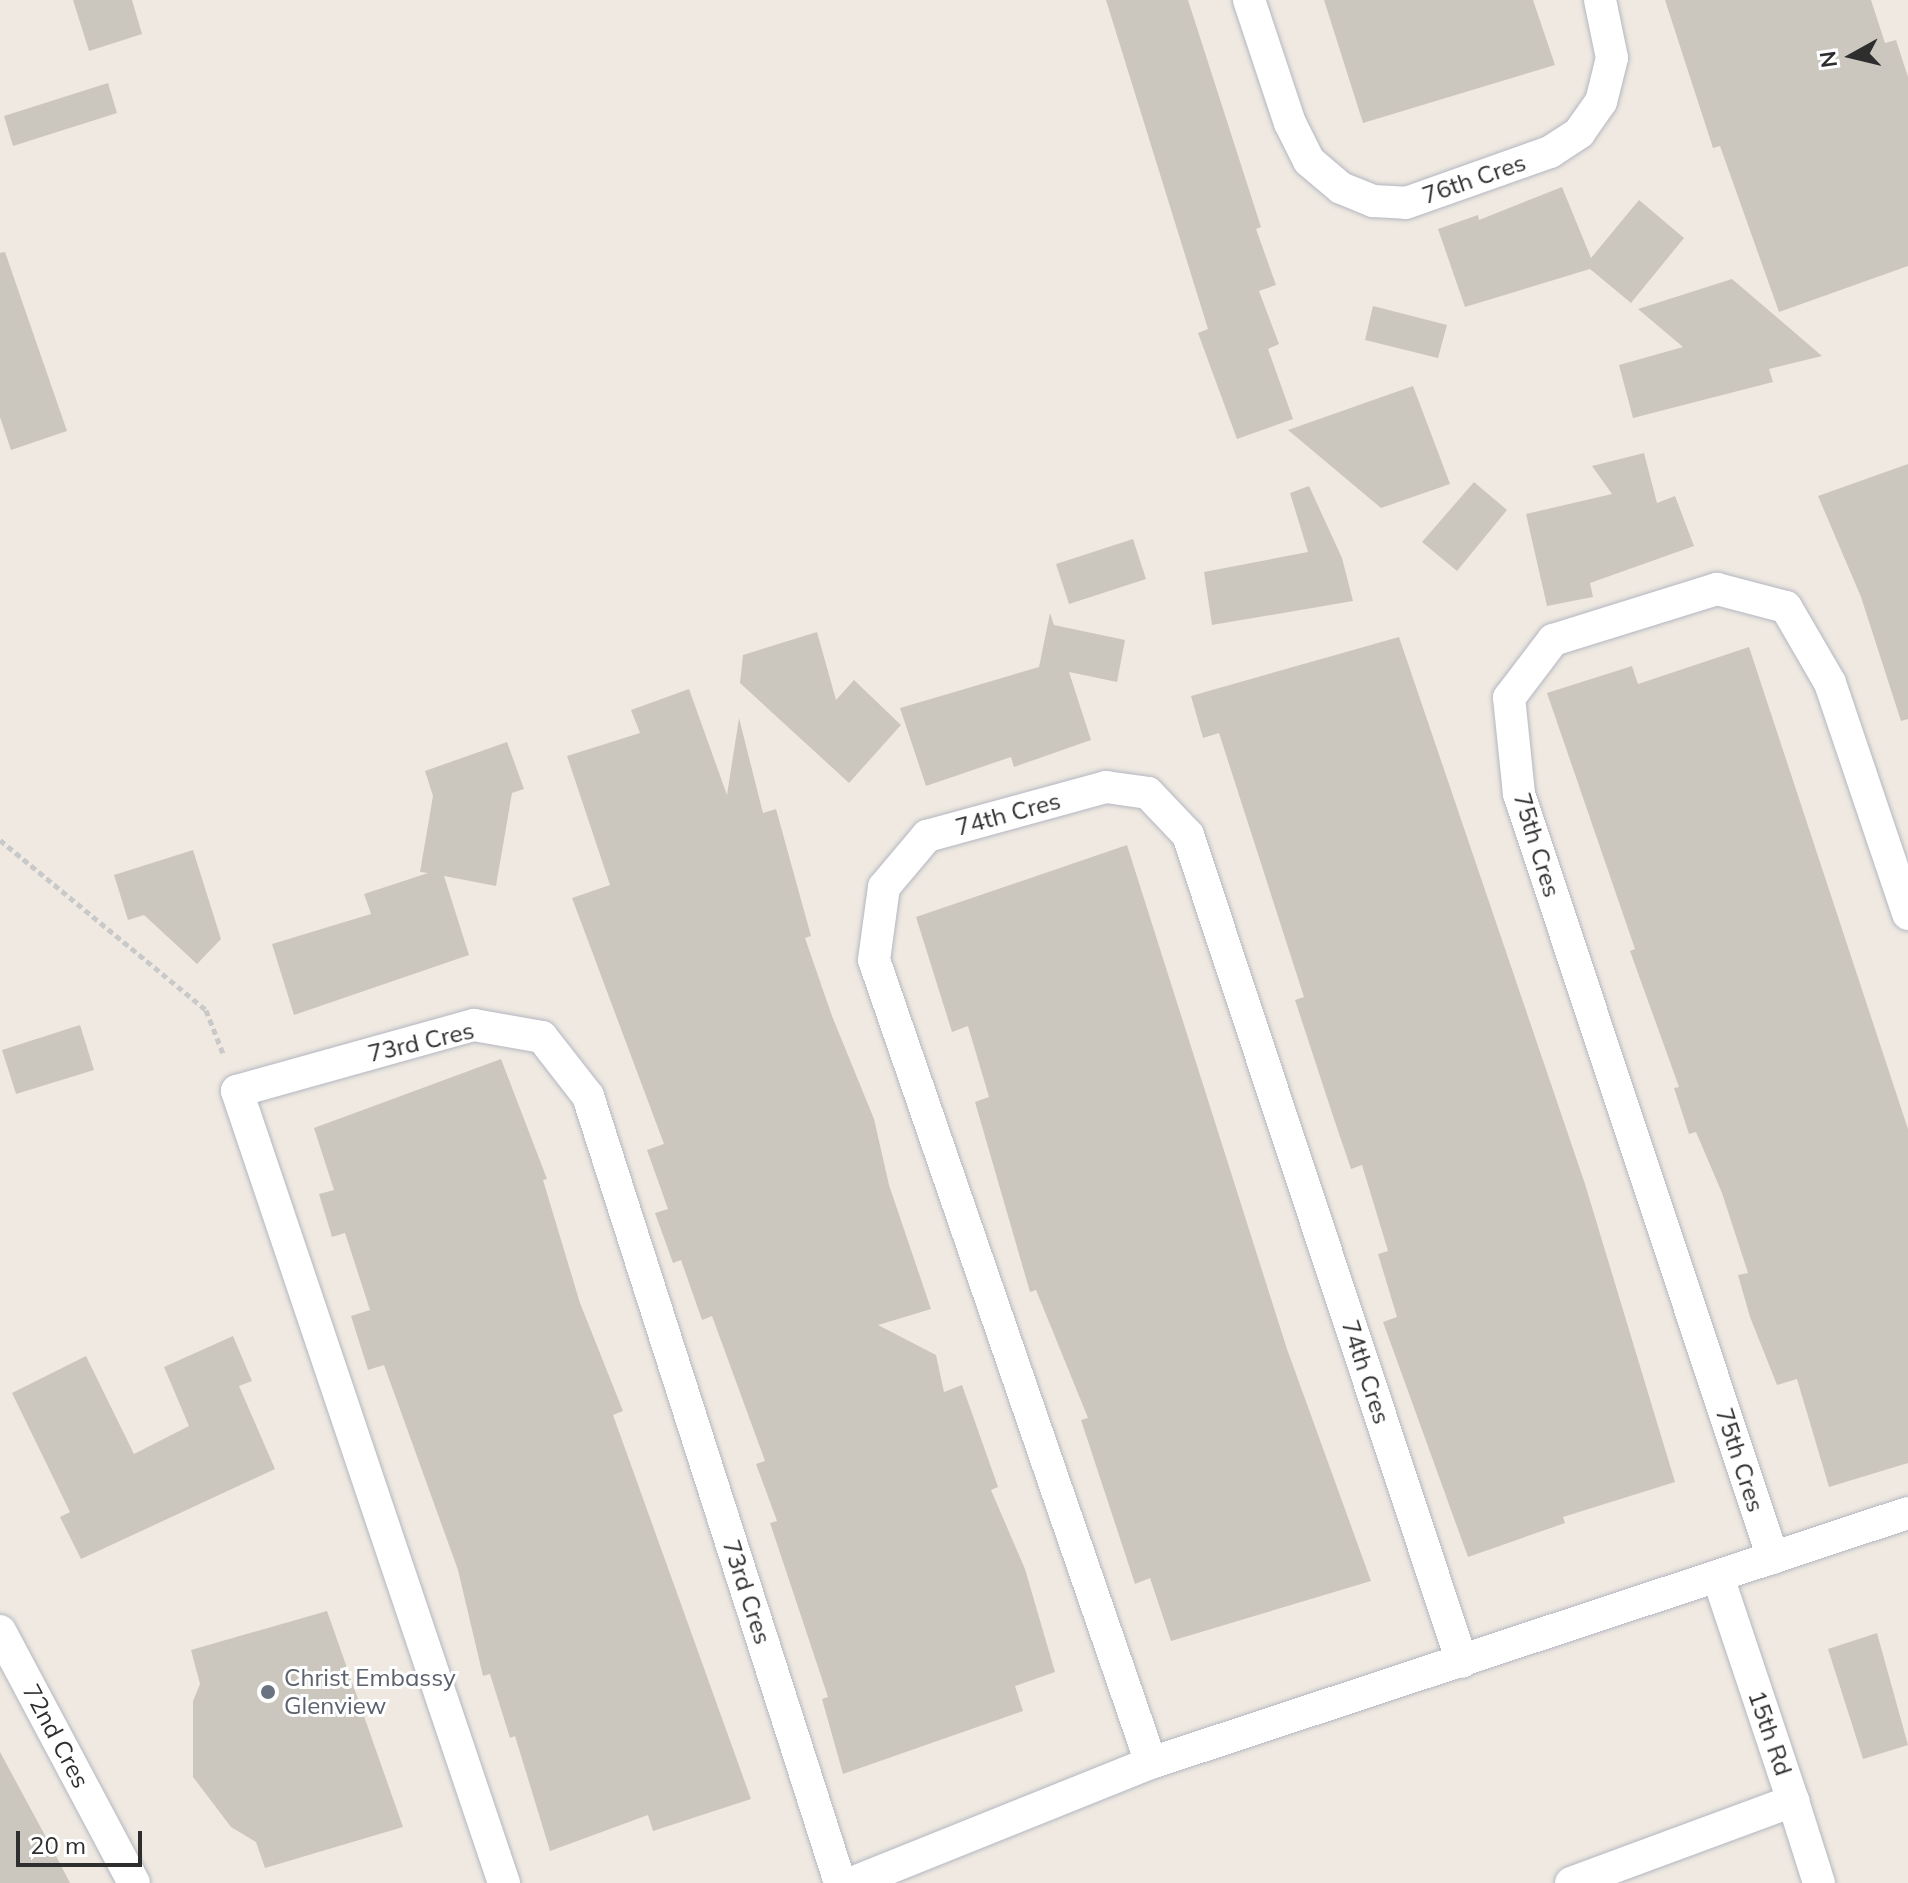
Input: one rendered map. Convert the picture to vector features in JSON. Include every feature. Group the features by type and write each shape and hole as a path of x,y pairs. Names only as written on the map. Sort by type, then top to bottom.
{"street":[{"name":"76th Cres","path":"1249,0 1290,123 1309,161 1341,188 1373,201 1406,203 1550,152 1579,133 1601,102 1612,58 1600,0"},
{"name":"75th Cres","path":"1773,1558 1519,794 1509,698 1553,640 1717,589 1786,607 1830,683 1908,914"},
{"name":"74th Cres","path":"1151,1763 874,960 884,887 927,836 1106,787 1148,793 1188,835 1462,1662"},
{"name":"73rd Cres","path":"237,1091 474,1025 542,1037 588,1096 840,1883"},
{"path":"237,1091 504,1883"},
{"path":"852,1883 1151,1763 1908,1513"},
{"name":"15th Rd","path":"1571,1883 1793,1801 1718,1577"},
{"name":"72nd Cres","path":"0,1631 134,1883"},
{"path":"1793,1801 1819,1883"}],"path":[{"path":"0,840 206,1010 237,1091"}],"building":[{"path":"73,0 132,0 142,34 89,51"},
{"path":"1106,0 1188,0 1261,227 1256,229 1276,285 1259,291 1279,344 1268,349 1293,419 1237,439 1198,333 1208,329"},
{"path":"1324,0 1533,0 1555,65 1363,123"},
{"path":"1665,0 1871,0 1885,43 1896,40 1908,77 1908,266 1779,312 1720,146 1713,148"},
{"path":"108,83 117,113 13,146 4,116"},
{"path":"1562,187 1591,258 1639,200 1684,238 1631,303 1590,269 1465,307 1438,229 1478,215 1479,220"},
{"path":"5,252 67,431 11,450 0,417 0,253"},
{"path":"1732,279 1822,356 1769,369 1773,382 1633,418 1619,365 1683,347 1638,309"},
{"path":"1373,306 1447,325 1438,358 1365,340"},
{"path":"1413,386 1450,484 1381,508 1288,430"},
{"path":"1644,453 1657,503 1675,496 1694,546 1590,583 1593,597 1547,606 1526,514 1612,494 1592,466"},
{"path":"1908,464 1908,719 1901,721 1861,597 1818,496"},
{"path":"1474,482 1507,510 1457,571 1422,542"},
{"path":"1309,486 1342,558 1353,601 1212,625 1204,572 1308,552 1290,493"},
{"path":"1133,539 1146,579 1069,604 1056,564"},
{"path":"1050,613 1054,625 1125,640 1117,682 1069,672 1091,740 1014,767 1011,757 926,786 900,708 1039,667"},
{"path":"817,632 836,700 854,680 901,725 849,783 740,683 743,655"},
{"path":"1399,637 1585,1184 1675,1482 1563,1517 1565,1523 1468,1557 1383,1322 1397,1317 1378,1254 1388,1251 1362,1165 1351,1169 1334,1119 1295,1000 1304,997 1219,733 1203,738 1191,696"},
{"path":"1749,647 1908,1129 1908,1463 1829,1487 1797,1379 1777,1385 1750,1317 1738,1275 1748,1273 1722,1193 1696,1132 1689,1134 1674,1088 1679,1087 1630,951 1635,949 1547,693 1632,666 1638,684"},
{"path":"689,689 727,795 739,718 763,813 776,809 811,936 805,938 832,1016 874,1119 889,1185 931,1309 878,1325 936,1355 944,1392 962,1385 998,1487 991,1490 1025,1569 1055,1672 1015,1686 1023,1711 843,1774 822,1699 828,1697 770,1523 777,1521 756,1464 765,1461 712,1316 702,1320 681,1260 673,1263 655,1213 668,1209 647,1150 664,1144 572,898 610,885 567,756 640,733 631,710"},
{"path":"507,742 524,789 512,793 496,886 444,876 469,955 294,1015 272,944 371,914 364,894 428,873 420,872 433,796 425,771"},
{"path":"1127,845 1287,1349 1371,1581 1171,1641 1150,1578 1135,1584 1081,1420 1088,1418 1036,1290 1030,1292 975,1102 989,1097 968,1026 952,1032 916,917"},
{"path":"193,850 221,939 197,964 144,915 128,920 114,875"},
{"path":"80,1025 94,1070 16,1094 2,1050"},
{"path":"501,1059 547,1179 543,1180 580,1303 623,1411 613,1415 751,1799 653,1831 648,1815 550,1851 515,1736 510,1738 490,1674 483,1676 458,1570 384,1365 368,1370 351,1316 370,1310 345,1233 332,1237 319,1194 334,1190 314,1128"},
{"path":"233,1336 252,1381 239,1386 275,1469 81,1559 60,1517 70,1512 12,1393 86,1356 134,1454 189,1426 164,1367"},
{"path":"327,1611 403,1827 265,1868 256,1842 231,1827 193,1777 193,1701 200,1684 191,1650"},
{"path":"1877,1633 1908,1745 1863,1759 1828,1649"},
{"path":"0,1752 54,1852 70,1883 0,1883"}],"place":[{"name":"Christ Embassy Glenview","path":"268,1692"}]}
